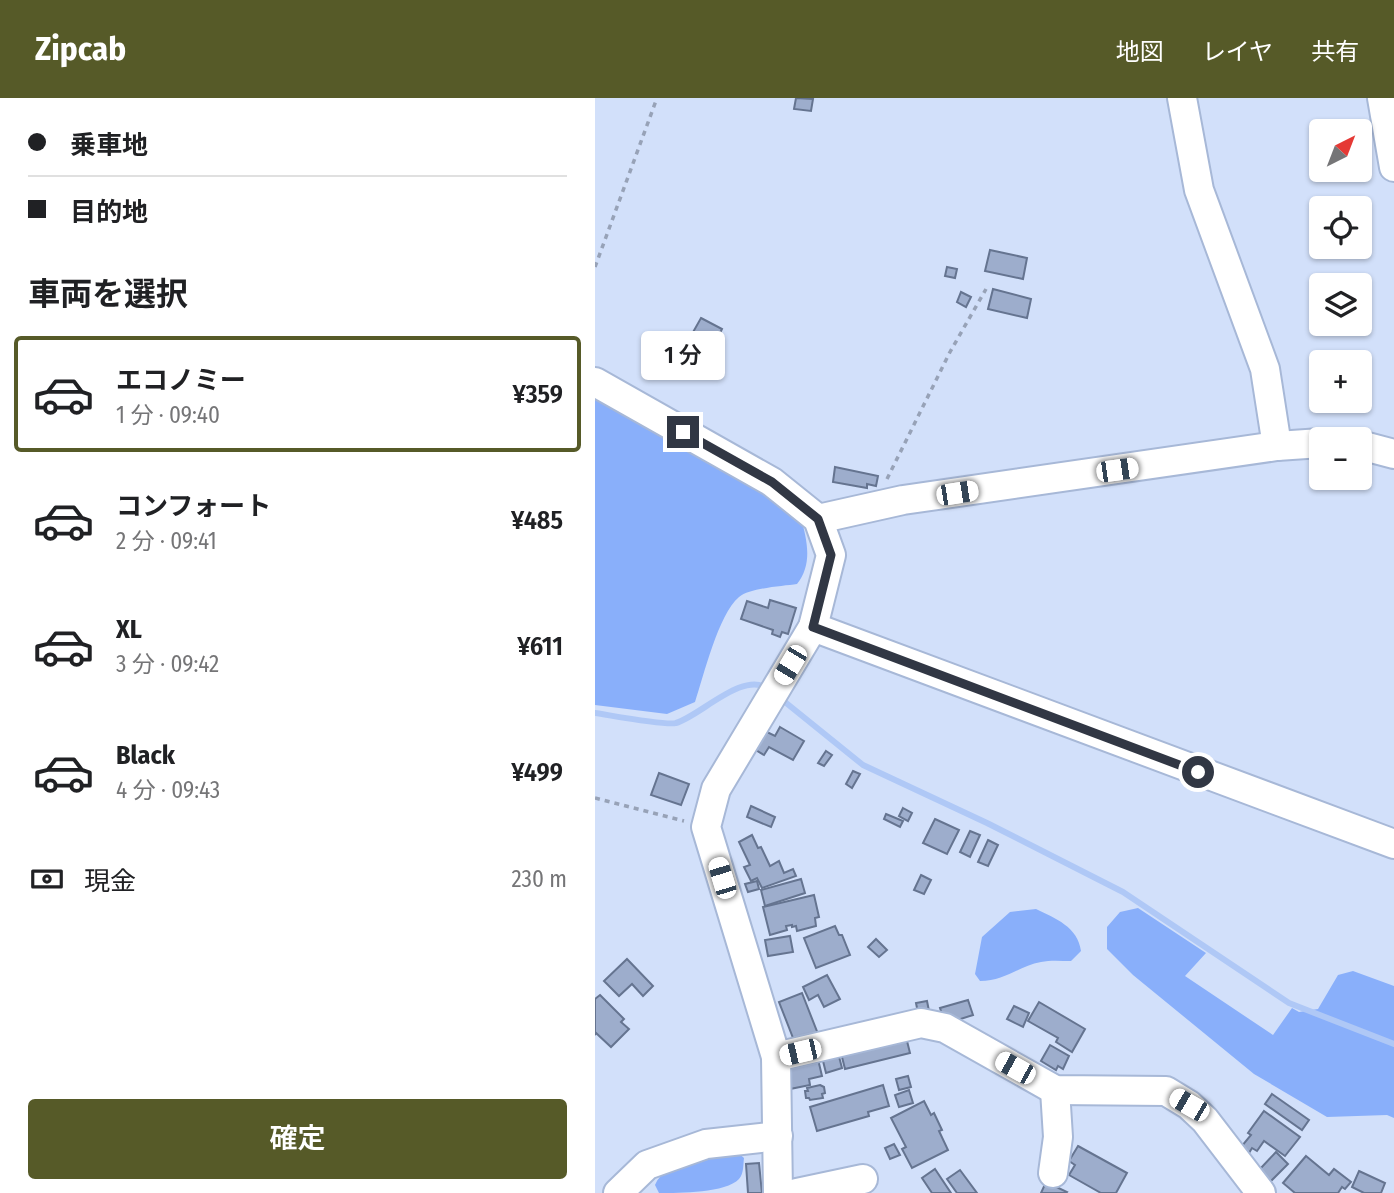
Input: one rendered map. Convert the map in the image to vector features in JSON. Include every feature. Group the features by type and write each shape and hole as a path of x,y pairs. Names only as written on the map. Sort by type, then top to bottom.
{"street":[{"path":"1182,98 1199,190 1265,369 1277,446"},
{"path":"1382,98 1394,167"},
{"path":"595,382 772,482 818,519 831,555 813,627 716,789 706,827 776,1057 778,1193"},
{"path":"818,519 917,498 1277,446 1309,444"},
{"path":"1372,448 1394,454"},
{"path":"813,627 1394,844"},
{"path":"776,1057 921,1023 945,1028 1055,1090 1166,1091 1189,1105 1205,1120 1261,1193"},
{"path":"1053,1173 1058,1137 1055,1090"},
{"path":"618,1193 647,1165 706,1144 778,1136"},
{"path":"797,1193 863,1179"}],"path":[{"path":"595,267 657,98"},
{"path":"872,507 950,352 986,289"},
{"path":"595,799 706,827"}],"shaded area":[{"path":"595,397 755,487 801,518 805,535 807,560 797,584 758,589 739,597 718,631 695,702 667,714 595,705"},
{"path":"1138,908 1206,953 1185,976 1273,1035 1292,1008 1299,1012 1318,1009 1338,975 1353,971 1394,986 1394,1118 1387,1115 1327,1117 1254,1074 1133,975 1107,949 1107,927 1120,912"},
{"path":"1036,909 1058,920 1070,930 1081,951 1071,961 1041,962 997,979 980,981 975,974 982,937 1010,912"},
{"path":"737,1152 744,1158 743,1169 739,1179 733,1184 702,1191 668,1193 659,1193 655,1185 669,1169 679,1164 703,1156"}],"building":[{"path":"796,98 813,99 811,111 794,109"},
{"path":"990,250 1027,258 1023,279 985,271"},
{"path":"947,267 957,269 955,278 945,276"},
{"path":"993,289 1031,299 1027,318 988,309"},
{"path":"961,292 971,297 966,307 957,302"},
{"path":"701,318 722,329 710,354 696,348 693,354 683,350"},
{"path":"835,467 878,476 876,486 867,484 867,488 833,482"},
{"path":"770,600 796,608 788,634 782,632 780,637 772,634 773,630 741,619 747,601 768,608"},
{"path":"780,727 804,741 793,760 769,747 764,755 754,749 765,731 775,736"},
{"path":"826,751 832,755 824,766 818,763"},
{"path":"853,771 860,774 852,788 846,784"},
{"path":"659,773 689,784 681,805 651,795"},
{"path":"751,806 775,817 771,827 747,817"},
{"path":"903,808 912,813 908,821 899,816"},
{"path":"886,814 903,821 900,827 884,819"},
{"path":"935,819 959,830 947,854 923,843"},
{"path":"970,831 980,835 970,857 960,852"},
{"path":"752,835 770,866 779,861 784,873 793,869 796,876 762,888 757,878 751,881 744,867 750,865 739,842"},
{"path":"988,840 998,845 988,866 978,862"},
{"path":"921,875 931,880 924,894 914,890"},
{"path":"801,879 805,893 765,906 761,890"},
{"path":"757,881 759,889 748,892 745,884"},
{"path":"814,895 819,917 815,918 816,926 797,931 796,926 786,926 787,930 770,935 763,907"},
{"path":"835,926 850,955 816,968 804,938"},
{"path":"790,936 793,952 768,956 765,940"},
{"path":"876,939 887,950 879,957 868,947"},
{"path":"627,959 653,986 643,996 632,984 619,996 604,981"},
{"path":"827,975 840,999 824,1007 818,995 809,1000 803,987"},
{"path":"802,993 818,1034 795,1043 779,1002"},
{"path":"600,995 624,1019 621,1022 629,1029 611,1047 596,1033 595,1035 595,999"},
{"path":"968,1000 973,1015 945,1024 940,1008"},
{"path":"927,1001 930,1016 919,1018 916,1003"},
{"path":"1039,1002 1085,1029 1072,1052 1056,1042 1058,1038 1028,1021"},
{"path":"1014,1006 1029,1013 1023,1027 1007,1019"},
{"path":"905,1033 910,1053 845,1069 840,1049"},
{"path":"1050,1045 1069,1056 1063,1069 1058,1066 1056,1070 1041,1061"},
{"path":"837,1049 842,1068 826,1073 821,1053"},
{"path":"817,1055 822,1076 809,1079 810,1085 790,1089 784,1063"},
{"path":"908,1076 911,1087 899,1090 896,1079"},
{"path":"820,1085 824,1087 823,1098 806,1098 807,1088"},
{"path":"883,1085 889,1106 868,1112 869,1116 817,1131 810,1107"},
{"path":"909,1090 913,1103 899,1107 895,1095"},
{"path":"1272,1094 1309,1120 1302,1130 1265,1104"},
{"path":"924,1101 931,1115 934,1113 948,1150 912,1168 902,1149 906,1147 891,1118"},
{"path":"1264,1111 1300,1137 1285,1156 1264,1141 1257,1151 1252,1148 1249,1153 1241,1147"},
{"path":"894,1144 900,1155 890,1159 885,1148"},
{"path":"1078,1146 1127,1173 1116,1193 1101,1193 1069,1175 1075,1165 1069,1161"},
{"path":"1276,1152 1288,1164 1270,1182 1259,1170"},
{"path":"1306,1156 1329,1175 1334,1169 1351,1182 1338,1193 1295,1193 1283,1183"},
{"path":"759,1163 762,1193 748,1193 746,1164"},
{"path":"935,1169 951,1193 932,1193 922,1178"},
{"path":"960,1170 977,1193 957,1193 947,1179"},
{"path":"1359,1171 1385,1183 1381,1193 1364,1193 1352,1187"},
{"path":"1046,1182 1067,1192 1041,1193"}],"waterway":[{"path":"595,713 671,724 686,719 722,696 747,685 768,689"},
{"path":"780,698 863,765 987,823 1123,892 1289,1003 1394,1044"}],"route":[{"path":"683,432 772,482 818,519 831,555 813,627 1198,772"}]}
